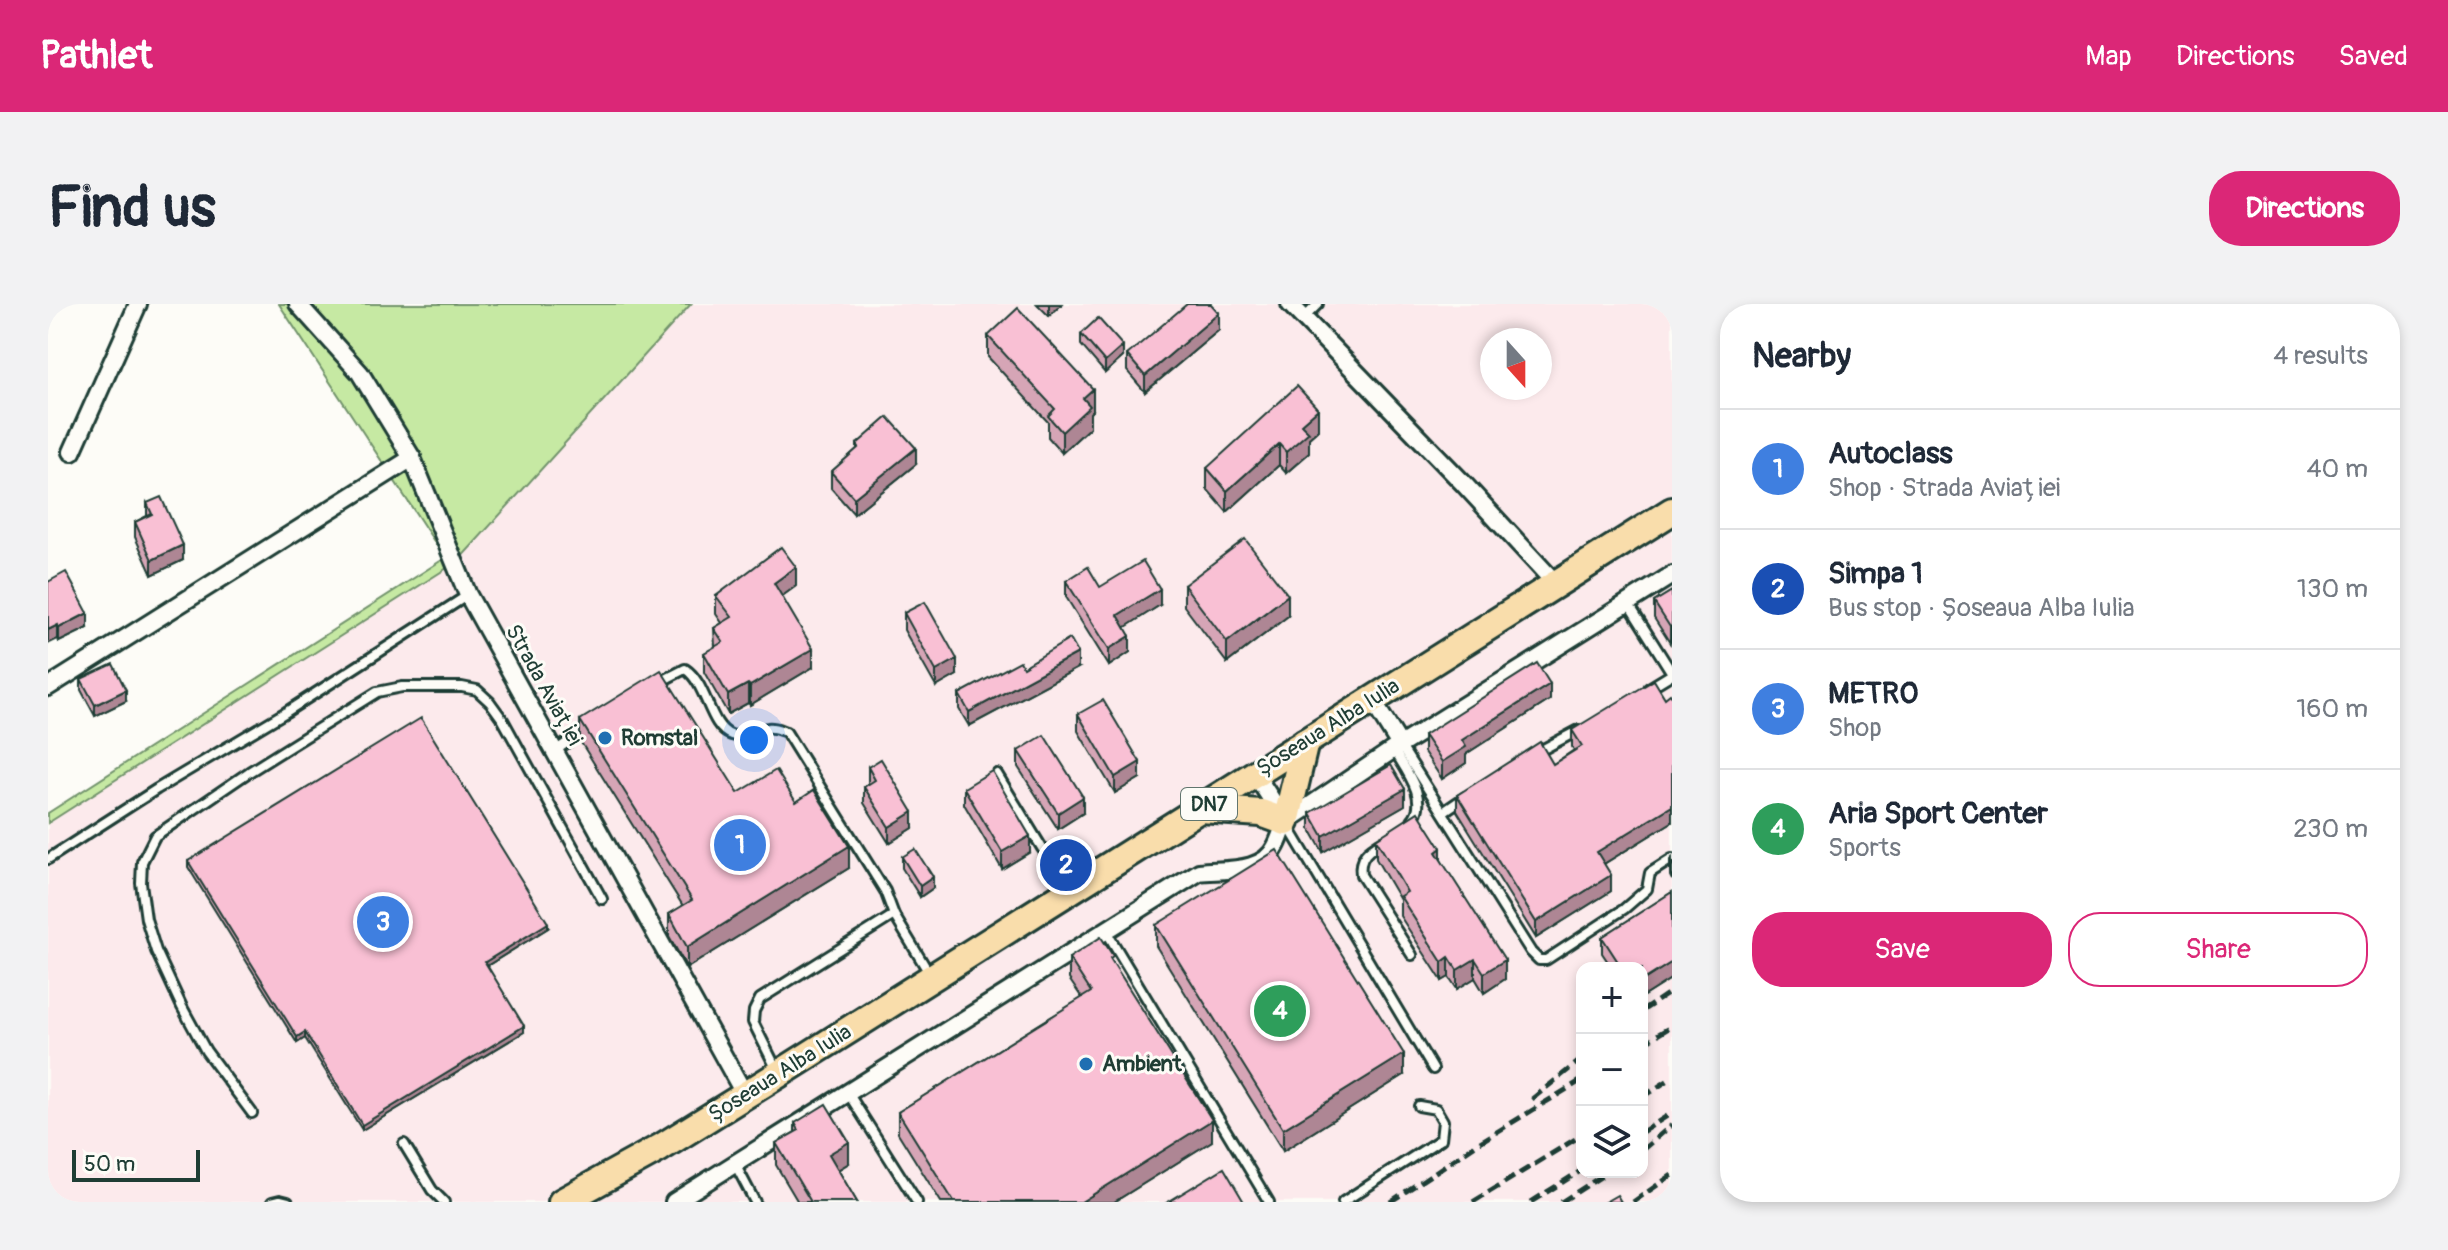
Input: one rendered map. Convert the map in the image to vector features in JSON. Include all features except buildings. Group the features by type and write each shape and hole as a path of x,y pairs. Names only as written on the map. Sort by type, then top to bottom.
{"main road":[{"name":"Șoseaua Alba Iulia","path":"562,1202 660,1148 779,1074 1672,511"},
{"path":"1200,809 1261,813 1286,822 1305,742"},
{"name":"Șoseaua Alba Iulia","path":"594,1202 660,1148"}],"street":[{"path":"72,452 138,304"},
{"name":"Strada Aviației","path":"298,304 360,373 412,458 468,595 745,1095"},
{"path":"1290,304 1556,584"},
{"path":"48,687 412,458"},
{"path":"674,1202 1199,872 1246,868 1261,862 1275,849 1286,822 1397,747 1672,575"},
{"path":"1372,700 1397,747"},
{"path":"1255,774 1286,822"}],"lane":[{"path":"1304,318 1318,304"},
{"path":"48,859 468,595"},
{"path":"1628,603 1672,673 1637,695"},
{"path":"647,689 685,669 694,675 720,727 728,734 736,737 771,727 786,732 885,891 894,915 932,977"},
{"path":"252,1113 206,1051 156,951 146,919 141,883 142,862 155,836 249,772 377,692 402,687 477,690 503,720 602,899"},
{"path":"555,751 600,719"},
{"path":"1531,755 1593,722"},
{"path":"1397,747 1539,960 1546,960 1624,909 1647,889 1650,873 1672,859"},
{"path":"1397,747 1420,805 1416,816 1406,826"},
{"path":"997,774 1071,890"},
{"path":"1443,812 1479,788"},
{"path":"1286,822 1433,1069"},
{"path":"1395,834 1362,856 1361,875 1412,955"},
{"path":"779,1074 753,1022 760,999 894,915"},
{"path":"1106,931 1269,1202"},
{"path":"848,1093 917,1202"},
{"path":"1343,1202 1441,1139 1443,1121 1436,1109 1419,1106"},
{"path":"404,1144 436,1202"},
{"path":"735,1164 755,1202"},
{"path":"432,1190 444,1202"},
{"path":"272,1202 288,1202"}],"shaded area":[{"path":"691,304 1672,304 1672,1202 48,1202 48,823 458,561"}],"green space":[{"path":"279,304 691,304 458,561 48,823 48,813 445,558"}],"railway":[{"path":"1648,1007 1672,991"},
{"path":"1648,1040 1672,1026"},
{"path":"1532,1099 1576,1064"},
{"path":"1648,1093 1672,1078"},
{"path":"1390,1202 1576,1084"},
{"path":"1648,1128 1672,1113"},
{"path":"1648,1145 1672,1125"},
{"path":"1473,1202 1576,1139"},
{"path":"1531,1202 1576,1174"},
{"path":"1633,1202 1672,1175"},
{"path":"1561,1202 1599,1178"}],"place":[{"name":"Romstal","path":"605,738"},
{"name":"Autoclass","path":"740,845"},
{"name":"Simpa 1","path":"1066,865"},
{"name":"METRO","path":"383,922"},
{"name":"Aria Sport Center","path":"1280,1011"},
{"name":"Ambient","path":"1086,1064"}]}
